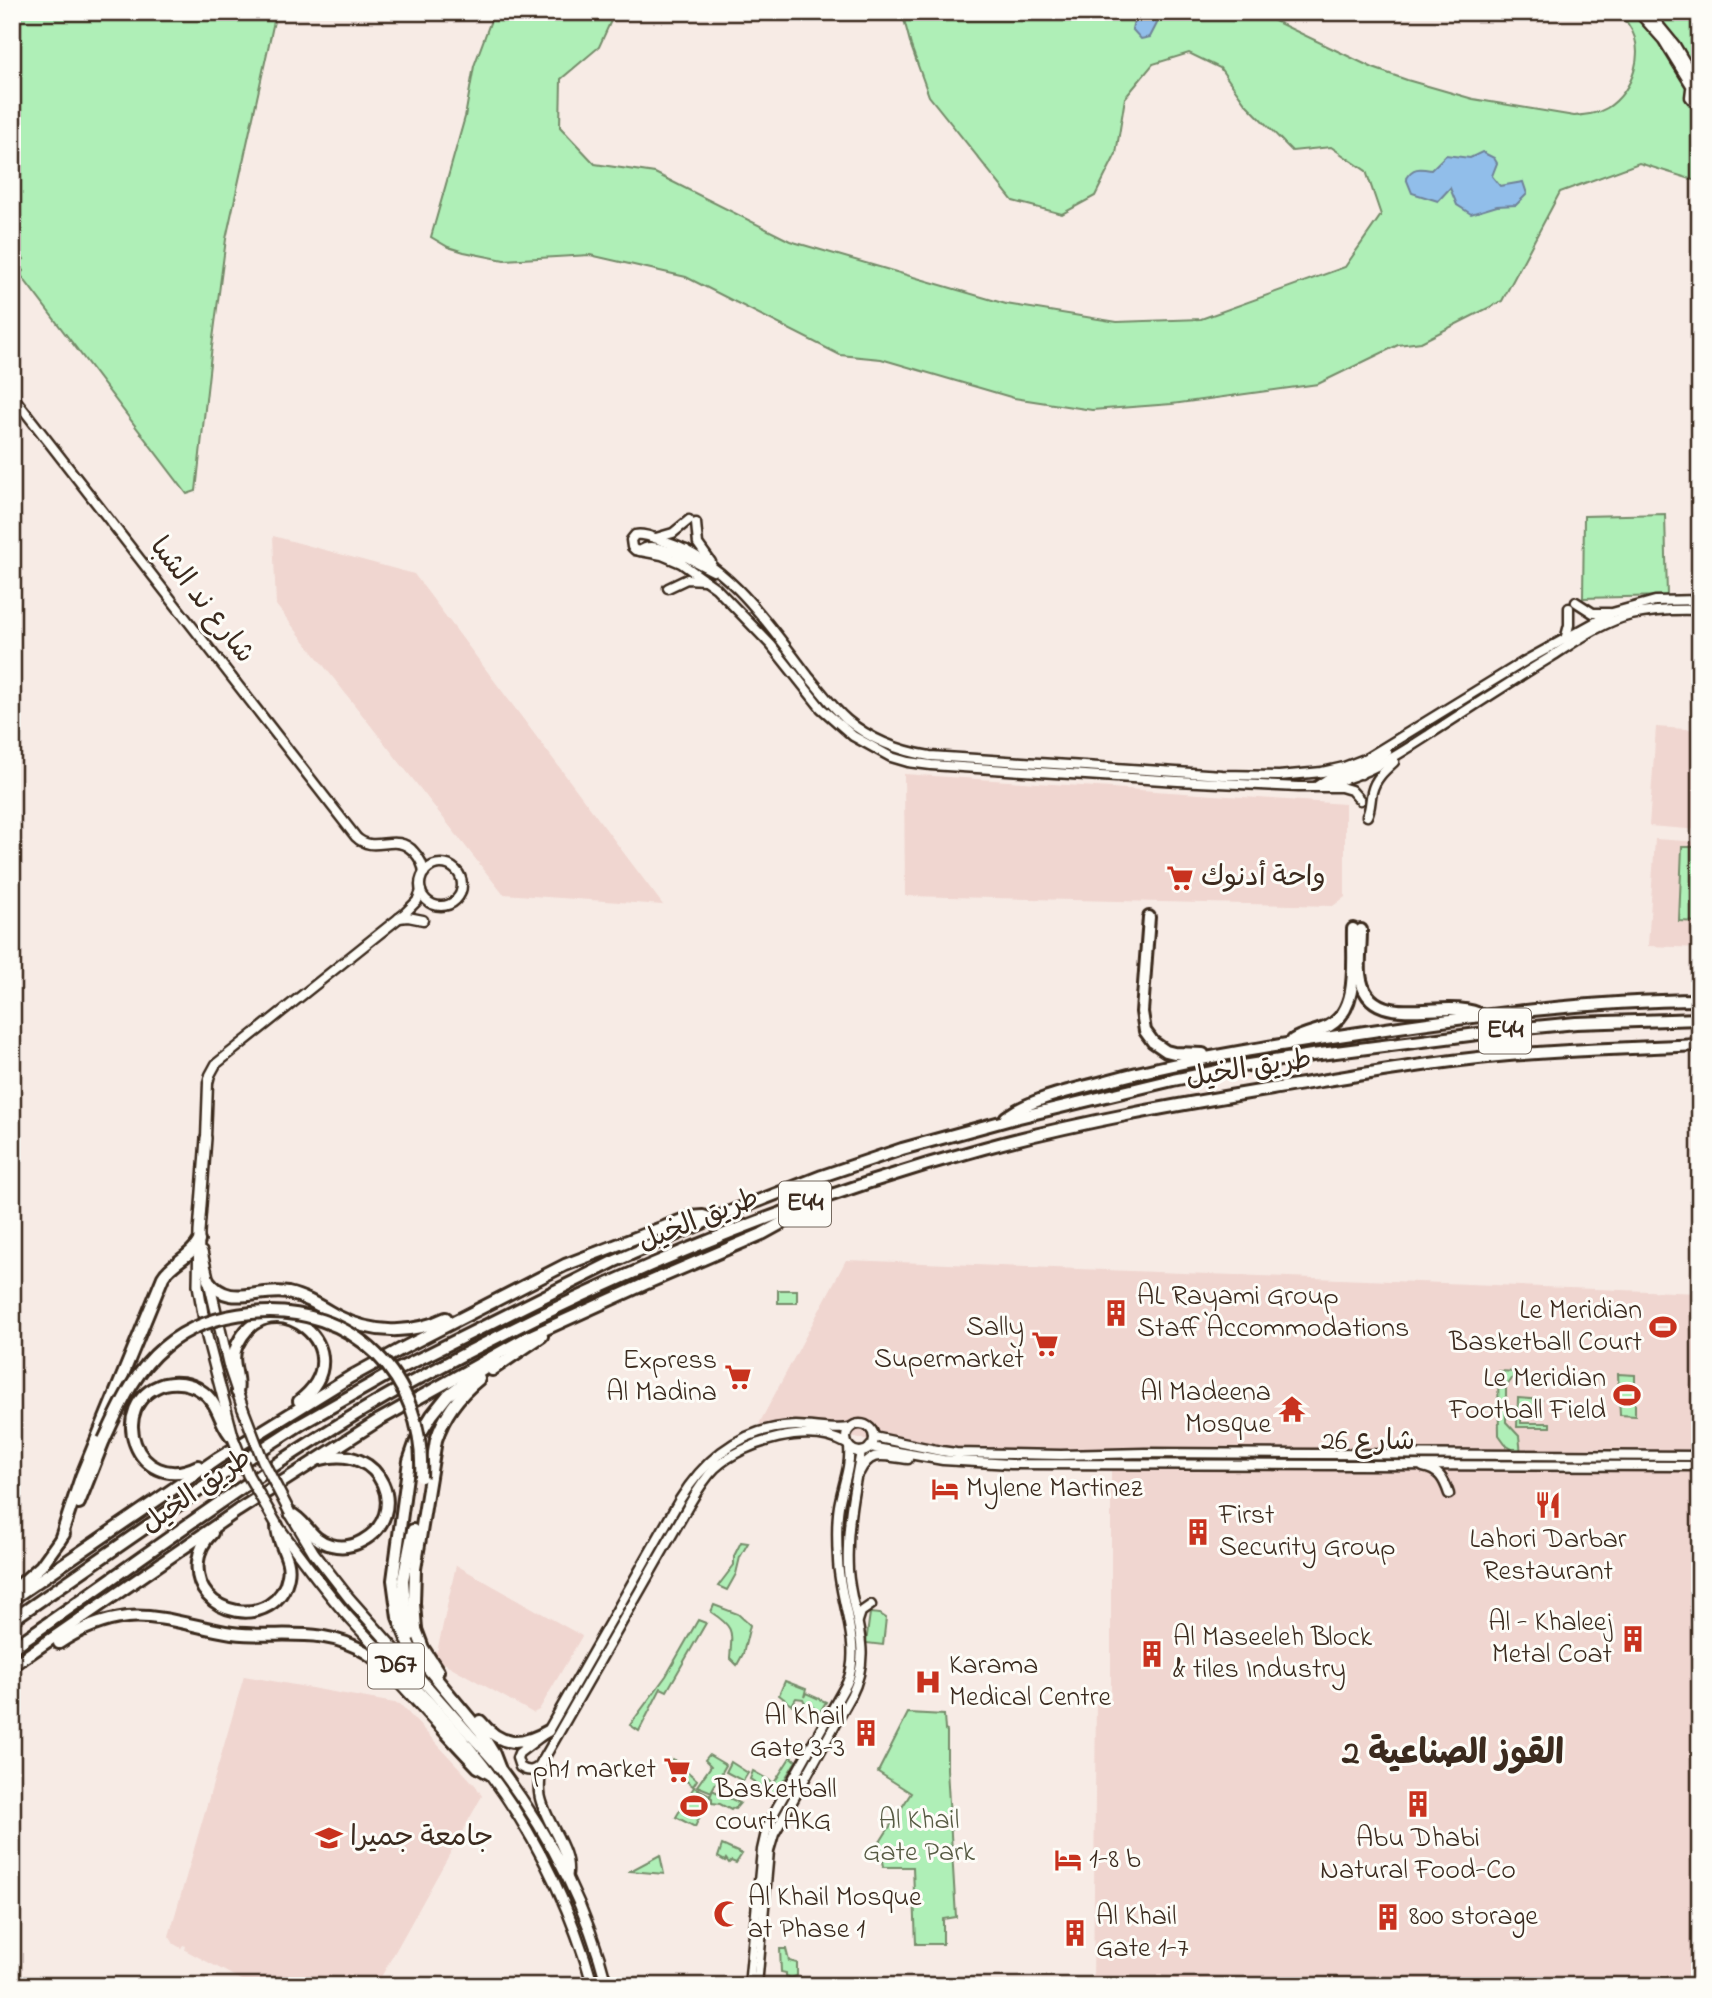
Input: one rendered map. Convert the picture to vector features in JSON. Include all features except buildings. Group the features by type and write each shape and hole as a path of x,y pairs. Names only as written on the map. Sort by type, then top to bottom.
{"highway":[{"path":"1149,917 1142,1010 1145,1031 1153,1042 1166,1051 1224,1054"},
{"path":"1288,1044 1303,1034 1331,1025 1345,1010 1352,992 1357,930 1361,978 1366,992 1377,1003 1395,1011 1464,1009 1483,1016"},
{"path":"999,1122 1019,1109 1041,1100 1163,1066 1224,1054 1483,1016 1602,1004 1700,1000"},
{"name":"طريق الخيل","path":"12,1620 217,1478 363,1388 571,1282 712,1219 822,1176 876,1157 999,1122 1173,1080 1312,1055 1576,1024 1700,1019"},
{"name":"طريق الخيل","path":"12,1648 289,1456 400,1389 485,1344 624,1277 805,1204 989,1146 1100,1120 1204,1100 1499,1056 1700,1045"},
{"path":"12,1667 237,1511 408,1403 526,1338 762,1234 791,1218 805,1204"},
{"path":"12,1598 217,1458 378,1362 590,1254 690,1217 703,1216 712,1219"},
{"path":"12,1591 41,1566 60,1540 163,1277 170,1267 193,1251 199,1241"},
{"path":"208,1280 224,1295 271,1292 290,1294 307,1299 355,1324 404,1331 429,1325 522,1281 538,1279"},
{"path":"83,1483 135,1378 156,1354 173,1340 201,1324 259,1312 290,1312 313,1317 345,1330 364,1343 386,1364 400,1384 415,1417 421,1453 421,1477 411,1544 409,1604 423,1648 433,1665 499,1738 516,1742 531,1740 548,1731"},
{"path":"237,1392 239,1388 234,1370 234,1356 238,1343 246,1332 262,1320 276,1317 292,1319 302,1324 312,1333 318,1344 320,1373 309,1393 285,1409 280,1419"},
{"path":"416,1629 415,1569 433,1449 442,1423 471,1385 562,1322"},
{"path":"12,1673 80,1630 125,1618 159,1618 235,1633 330,1637 355,1646 377,1661 478,1767 494,1770 494,1754 480,1731 415,1654 406,1639 394,1599 393,1580 409,1461 427,1422 449,1395 468,1379 515,1349 526,1338"},
{"path":"217,1458 180,1472 169,1473 154,1468 133,1439 132,1420 139,1402 160,1386 169,1383 189,1384 198,1388 223,1411 229,1434 233,1438"},
{"path":"290,1513 316,1539 330,1545 346,1546 360,1542 380,1525 387,1499 377,1473 355,1458 336,1456 312,1462"},
{"path":"237,1511 233,1518 209,1536 201,1550 197,1566 202,1587 211,1599 223,1607 241,1612 254,1611 266,1607 280,1595 287,1582 289,1568 278,1536 278,1524"},
{"path":"411,1544 405,1565 403,1589 415,1654"}],"main road":[{"path":"206,1138 198,1275 201,1306 223,1411"},
{"path":"206,1138 201,1232 208,1280"},
{"name":"D67","path":"208,1280 237,1392 263,1461 290,1513 314,1553 361,1612 538,1824 567,1878 590,1934 607,1986"},
{"name":"D67","path":"233,1438 248,1475 302,1560 346,1614 494,1770 544,1858 568,1912 593,1986"},
{"path":"542,1762 540,1798 567,1860 567,1878"}],"street":[{"path":"1638,12 1697,85"},
{"path":"1648,12 1675,46 1697,85"},
{"path":"1697,85 1689,94 1691,99 1700,105"},
{"name":"شارع ند الشبا","path":"12,395 354,835"},
{"path":"654,538 673,533 693,522 698,544 716,571"},
{"path":"1360,800 1344,787 1178,781 931,765 896,759 862,742 828,716 759,631 708,581 673,559 632,547 631,540 639,534 654,538 686,550 705,561 757,610 840,713 868,735 902,750 939,756 1222,775 1279,776 1322,772 1357,762 1525,661 1612,613 1655,601 1700,600"},
{"path":"640,551 650,546 676,553 686,550"},
{"path":"673,559 685,557 708,570 716,571"},
{"path":"668,588 687,579 708,581"},
{"path":"1577,601 1593,613 1612,613"},
{"path":"1564,640 1569,625 1569,608"},
{"path":"1317,786 1361,774 1381,765 1584,636 1609,623 1631,615 1669,609 1700,610"},
{"path":"1469,696 1475,683"},
{"path":"1361,774 1365,766 1400,743 1408,733"},
{"path":"1367,816 1378,778 1405,750"},
{"path":"1317,786 1329,778 1360,767 1357,762"},
{"path":"354,835 369,843 392,839 405,841 426,861 435,865"},
{"path":"354,835 369,845 404,843 421,860 424,873"},
{"path":"206,1138 209,1079 216,1064 401,916 417,901 424,873 435,865 444,864 460,875 462,887 452,903 421,904 401,916"},
{"path":"421,891 430,902"},
{"path":"401,916 423,920"},
{"path":"757,1986 770,1846 779,1823 859,1679 863,1651 848,1571 848,1532 861,1452 870,1447 874,1437 867,1426 858,1424 838,1429 799,1426 763,1430 726,1447 708,1462 690,1482 679,1500 548,1731 522,1749 517,1758 520,1767 530,1771 535,1770 542,1762 709,1474 734,1455 773,1438 817,1436 836,1439 861,1452"},
{"path":"749,1986 765,1835 775,1811 847,1683 852,1669 853,1650 838,1574 838,1523 849,1460 845,1437 850,1428"},
{"name":"شارع 26","path":"874,1437 941,1451 1013,1454 1700,1456"},
{"name":"شارع 26","path":"870,1447 932,1459 1011,1464 1700,1466"},
{"path":"1011,1464 1009,1457 1013,1454"},
{"path":"1450,1464 1461,1455"},
{"path":"855,1482 864,1464 873,1456 932,1459"},
{"path":"1410,1464 1438,1473 1449,1494"},
{"path":"851,1594 859,1602 872,1605 861,1612 858,1624"},
{"path":"842,1599 853,1607"},
{"path":"802,1782 808,1764 806,1755"}],"shaded area":[{"path":"273,536 414,574 663,905 503,894 276,605"},
{"path":"1656,727 1700,730 1700,830 1649,826"},
{"path":"904,774 1345,804 1345,897 1333,906 905,896"},
{"path":"1655,839 1700,842 1700,948 1648,946"},
{"name":"القوز الصناعية 2","path":"846,1260 1700,1293 1700,1986 1093,1986 1096,1699 1111,1699 1111,1460 946,1457 855,1437 770,1429 759,1424"},
{"path":"456,1565 582,1636 539,1710 533,1713 444,1663 442,1667 431,1656 432,1650 437,1652"},
{"name":"جامعة جميرا","path":"244,1676 400,1704 476,1786 482,1796 376,1986 253,1986 185,1950 186,1946 181,1948 174,1944 169,1936"}],"green space":[{"path":"12,12 276,12 226,239 196,491 187,494 20,274 23,271 18,264 24,259 20,254 14,258 12,255"},
{"path":"494,12 615,12 599,47 561,79 560,127 595,164 655,173 790,241 1006,304 1117,322 1201,319 1345,267 1381,215 1366,171 1331,147 1292,151 1245,103 1220,68 1189,53 1153,64 1125,98 1116,154 1095,196 1062,214 1013,201 929,96 902,12 1256,12 1373,68 1407,80 1473,99 1574,116 1607,108 1624,92 1630,82 1637,58 1634,35 1616,12 1700,12 1700,182 1639,163 1560,192 1502,301 1421,342 1398,345 1318,384 1172,404 1092,410 1014,398 881,359 840,355 686,277 590,255 504,260 448,247 431,237 465,117 474,66"},
{"path":"1665,514 1667,596 1583,598 1584,516"},
{"path":"1682,847 1700,847 1700,922 1679,921"},
{"path":"778,1290 797,1290 797,1303 778,1303"},
{"path":"1498,1371 1517,1372 1506,1387 1506,1422 1519,1436 1521,1454 1507,1446 1499,1435"},
{"name":"Le Meridian Football Field","path":"1618,1374 1635,1375 1635,1416 1620,1415"},
{"path":"1518,1398 1542,1400 1541,1414 1521,1415 1521,1423 1550,1423 1550,1427 1517,1427"},
{"path":"741,1542 748,1543 727,1590 718,1586 734,1565 734,1556"},
{"path":"714,1605 738,1614 750,1625 743,1654 737,1665 730,1658 730,1631 724,1622 711,1612"},
{"path":"870,1613 886,1618 883,1645 866,1643"},
{"path":"698,1620 706,1623 667,1691 661,1688 639,1731 630,1725 666,1676"},
{"path":"785,1681 806,1689 804,1697 806,1693 826,1702 820,1712 803,1699 796,1698 792,1705 779,1695"},
{"name":"Al Khail Gate Park","path":"908,1713 944,1715 947,1731 956,1917 943,1919 943,1944 916,1944 913,1867 884,1867 880,1842 911,1793 878,1772"},
{"path":"709,1755 726,1765 712,1790 740,1803 735,1809 712,1803 712,1792 697,1786 711,1766 705,1760"},
{"path":"791,1756 796,1761 775,1795 750,1779 753,1771 774,1783"},
{"path":"673,1759 697,1780 693,1786 676,1773 674,1775 668,1764"},
{"path":"731,1762 748,1773 743,1781 726,1772"},
{"name":"Basketball court AKG","path":"694,1787 710,1795 695,1827 676,1817"},
{"path":"722,1845 742,1854 736,1863 729,1863 718,1857"},
{"path":"660,1855 664,1874 630,1871"},
{"path":"780,1949 786,1949 789,1961 797,1963 797,1976 791,1978 781,1972"}],"water":[{"path":"1136,12 1163,12 1150,37 1141,39 1132,29"},
{"path":"1482,152 1494,158 1497,163 1492,176 1500,186 1523,182 1527,194 1516,205 1497,206 1471,214 1457,205 1450,188 1438,201 1412,193 1406,178 1414,170 1431,170 1446,155 1470,158"}],"place":[{"name":"واحة أدنوك","path":"1180,878"},
{"name":"AL Rayami Group Staff Accommodations","path":"1116,1313"},
{"name":"Le Meridian Basketball Court","path":"1663,1327"},
{"name":"Sally Supermarket","path":"1045,1344"},
{"name":"Express Al Madina","path":"738,1377"},
{"name":"Le Meridian Football Field","path":"1627,1395"},
{"name":"Al Madeena Mosque","path":"1292,1409"},
{"name":"Mylene Martinez","path":"945,1489"},
{"name":"Lahori Darbar Restaurant","path":"1548,1505"},
{"name":"First Security Group","path":"1198,1532"},
{"name":"Al - Khaleej Metal Coat","path":"1633,1639"},
{"name":"Al Maseeleh Block & tiles Industry","path":"1152,1654"},
{"name":"Karama Medical Centre","path":"928,1682"},
{"name":"Al Khail Gate 3-3","path":"866,1733"},
{"name":"ph1 market","path":"677,1770"},
{"name":"Abu Dhabi Natural Food-Co","path":"1418,1804"},
{"name":"Basketball court AKG","path":"694,1806"},
{"name":"جامعة جميرا","path":"329,1838"},
{"name":"1-8 b","path":"1068,1860"},
{"name":"Al Khail Mosque at Phase 1","path":"727,1914"},
{"name":"800 storage","path":"1388,1917"},
{"name":"Al Khail Gate 1-7","path":"1075,1933"}],"district":[{"name":"القوز الصناعية 2","path":"1453,1754"}]}
